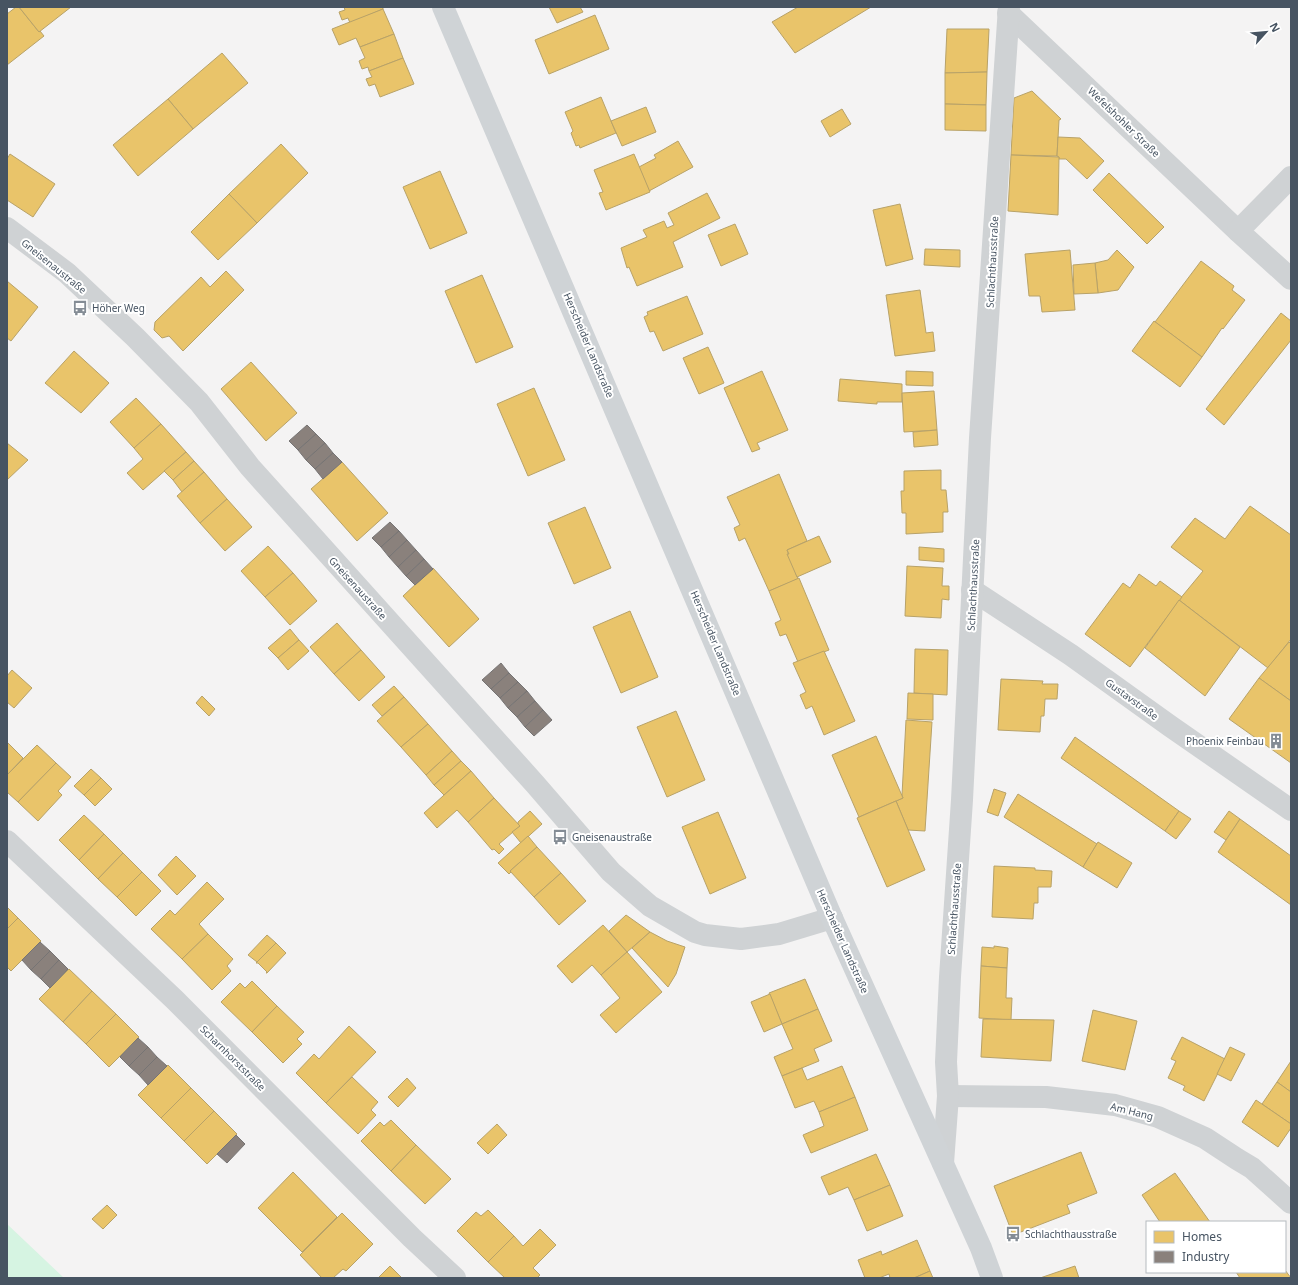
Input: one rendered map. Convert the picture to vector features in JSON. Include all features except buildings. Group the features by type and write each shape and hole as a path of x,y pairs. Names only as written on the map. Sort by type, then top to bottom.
{"main road":[{"name":"Herscheider Landstraße","path":"443,7 832,918 981,1248 992,1278"}],"street":[{"name":"Wefelshohler Straße","path":"1009,10 1238,231 1291,279"},
{"name":"Schlachthausstraße","path":"943,1164 948,1096 946,1062 949,984 962,800 980,438 1009,10"},
{"path":"1238,231 1291,177"},
{"name":"Gneisenaustraße","path":"7,228 84,289 135,337 199,402 250,467 535,784 611,872 650,906 695,932 705,935 741,939 779,934 832,918"},
{"name":"Gustavstraße","path":"972,590 1071,655 1163,722 1291,810"},
{"name":"Scharnhorststraße","path":"7,841 175,1000 412,1238 455,1278"},
{"name":"Am Hang","path":"948,1096 1046,1097 1115,1105 1158,1117 1205,1138 1252,1168 1291,1203"}],"green space":[{"path":"7,1224 64,1278 7,1278"}],"place":[{"name":"Höher Weg","path":"80,308"},
{"name":"Phoenix Feinbau","path":"1276,741"},
{"name":"Gneisenaustraße","path":"560,837"},
{"name":"Schlachthausstraße","path":"1013,1234"}]}
